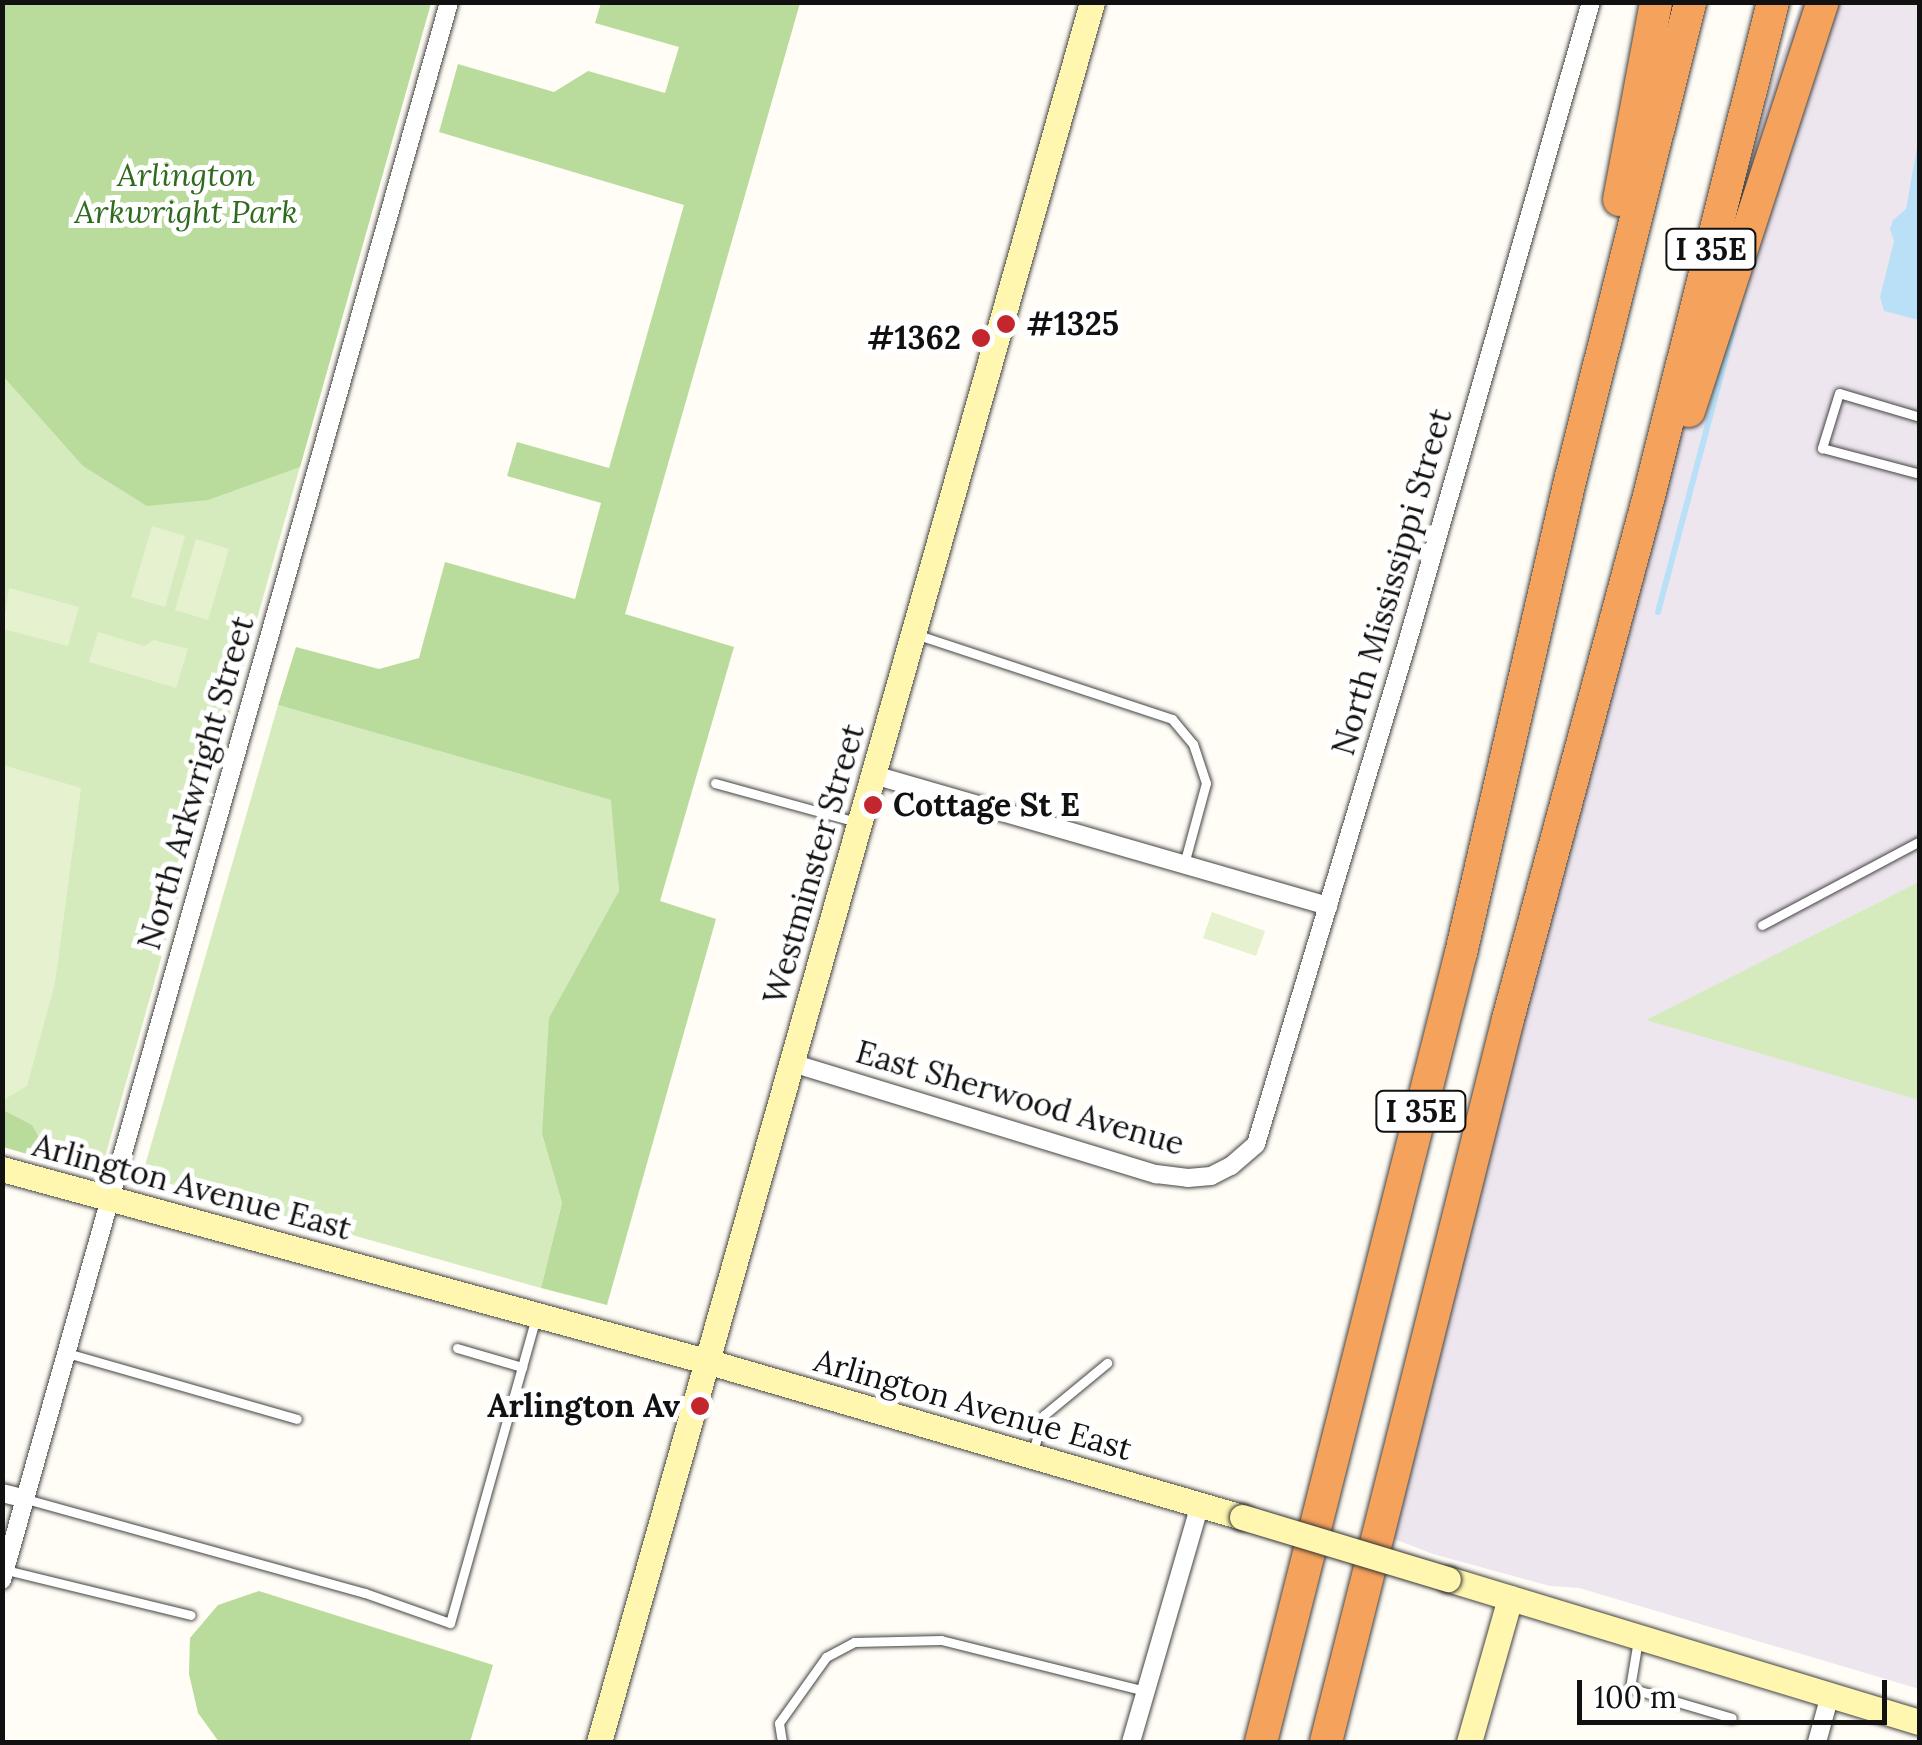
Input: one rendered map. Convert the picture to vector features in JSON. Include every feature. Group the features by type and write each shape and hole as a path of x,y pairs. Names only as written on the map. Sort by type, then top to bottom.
{"highway":[{"path":"1571,477 1581,381 1656,2"},
{"name":"I 35E","path":"1260,1742 1461,953 1571,477 1690,2"},
{"name":"I 35E","path":"1326,1742 1503,1038 1648,496 1773,2"},
{"path":"1648,496 1691,408 1824,2"}],"street":[{"name":"North Arkwright Street","path":"4,1575 449,2"},
{"name":"Westminster Street","path":"599,1742 1092,2"},
{"name":"North Mississippi Street","path":"1231,1166 1262,1135 1590,2"},
{"path":"874,775 1329,906"},
{"name":"East Sherwood Avenue","path":"792,1063 1156,1174 1198,1178 1231,1166"},
{"name":"Arlington Avenue East","path":"2,1169 706,1361 1030,1458 1200,1504 1920,1722"},
{"path":"2,1493 26,1500"},
{"path":"1130,1742 1200,1504"},
{"path":"1469,1742 1510,1598"},
{"path":"1817,1742 1830,1695"}],"lane":[{"path":"1920,416 1839,394 1822,448 1920,474"},
{"path":"913,634 1172,719 1193,744 1206,784 1184,867"},
{"path":"715,784 859,823"},
{"path":"1762,926 1920,842"},
{"path":"26,1500 365,1593 450,1623 537,1315"},
{"path":"457,1348 522,1366"},
{"path":"66,1353 297,1418"},
{"path":"1030,1458 1044,1414 1107,1363"},
{"path":"4,1575 191,1614"},
{"path":"1639,1637 1630,1688 1732,1718"},
{"path":"782,1742 779,1723 826,1657 854,1642 941,1640 1146,1691"}],"shaded area":[{"path":"1801,3 1919,3 1919,1689 1579,1588 1550,1586 1433,1554 1389,1537 1755,130"}],"green space":[{"path":"2,3 431,3 300,467 208,500 147,506 83,466 3,376"},
{"name":"Arlington Arkwright Park","path":"431,3 103,1164 3,1136 2,6"},
{"path":"601,3 800,3 625,614 734,647 660,901 716,919 607,1305 541,1288 562,1203 542,1134 549,1018 619,891 611,800 278,705 296,647 379,669 419,658 445,562 575,599 601,503 507,476 517,442 609,468 684,205 439,132 458,64 554,92 588,71 665,93 679,47 595,23"},
{"path":"152,526 185,536 165,607 131,597"},
{"path":"196,539 229,549 208,620 175,610"},
{"path":"9,588 79,607 68,646 3,629"},
{"path":"98,632 144,646 154,640 188,649 176,688 89,662"},
{"path":"278,705 612,800 619,891 591,947 542,1134 562,1203 541,1288 142,1176"},
{"path":"3,765 81,788 55,983 27,1086 5,1099"},
{"path":"1919,882 1919,1100 1646,1020"},
{"path":"1212,912 1265,931 1256,956 1203,938"},
{"path":"3,1110 32,1125 42,1143 27,1154 3,1147"},
{"path":"259,1591 493,1665 470,1742 219,1742 198,1713 189,1674 190,1638 218,1605"}],"water":[{"path":"1919,136 1919,320 1884,311 1880,297 1894,241 1890,229 1893,220 1906,209"}],"waterway":[{"path":"1658,612 1739,308"}],"place":[{"name":"#1325","path":"1006,324"},
{"name":"#1362","path":"981,338"},
{"name":"Cottage St E","path":"873,805"},
{"name":"Arlington Av","path":"700,1406"}]}
